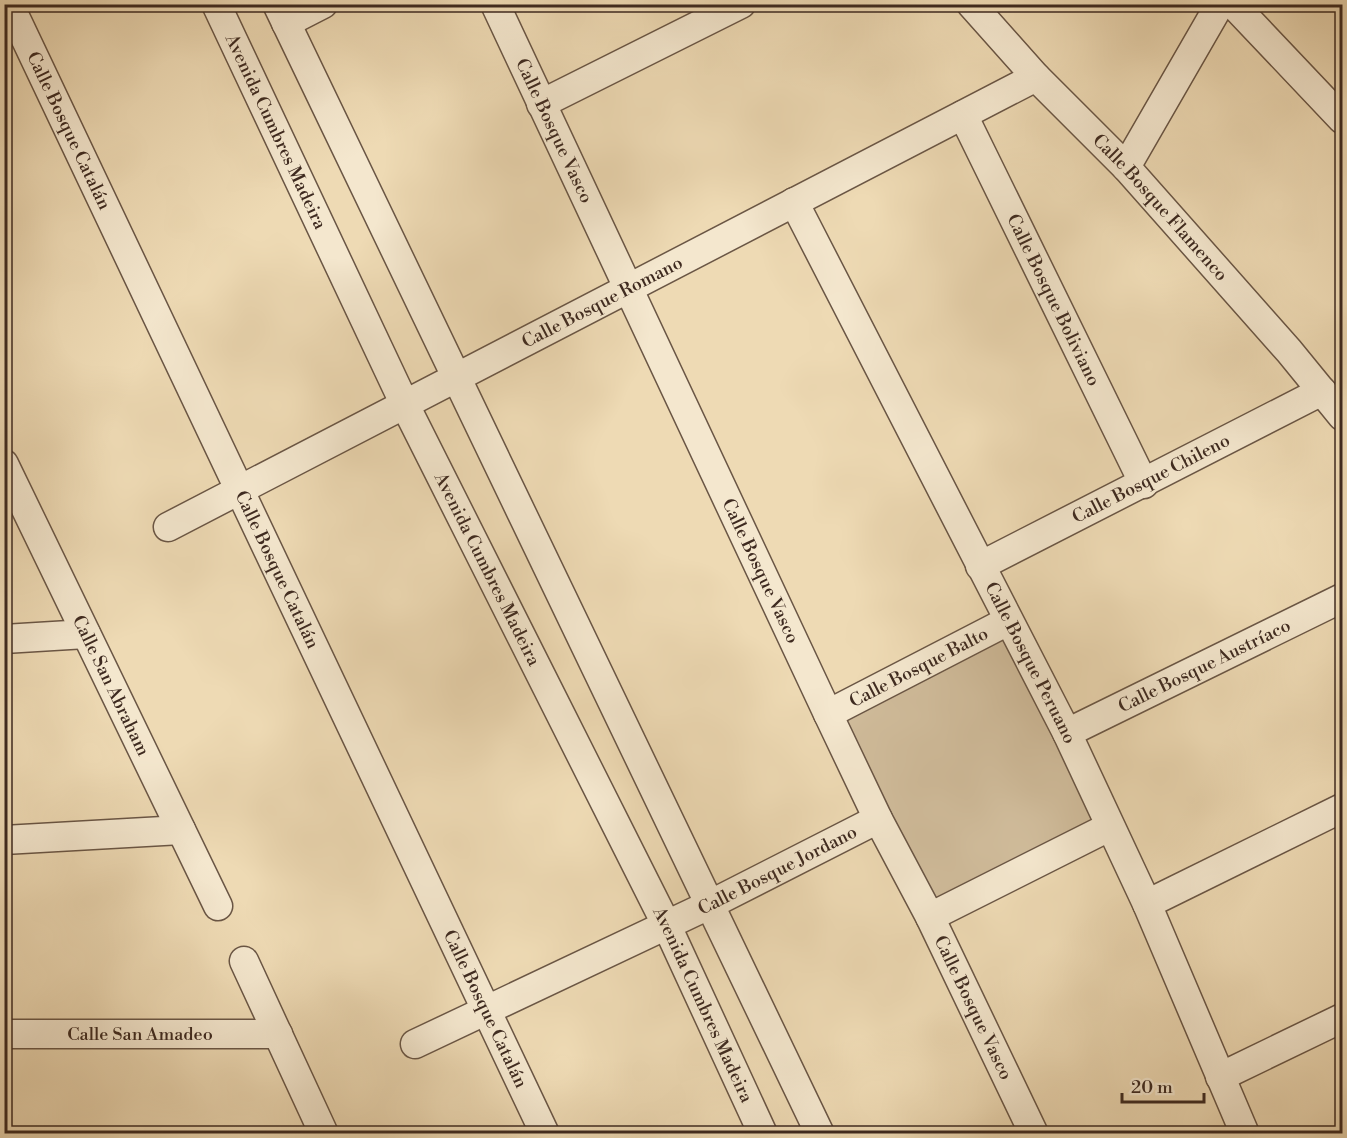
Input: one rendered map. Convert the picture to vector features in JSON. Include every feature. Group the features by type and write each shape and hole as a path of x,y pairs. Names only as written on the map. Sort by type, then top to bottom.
{"street":[{"name":"Calle Bosque Catalán","path":"9,4 545,1134"},
{"name":"Avenida Cumbres Madeira","path":"216,4 405,405 667,926 763,1134"},
{"path":"323,4 281,14 820,1134"},
{"name":"Calle Bosque Vasco","path":"495,4 878,819 930,917 1034,1134"},
{"path":"541,104 741,4"},
{"name":"Calle Bosque Flamenco","path":"971,4 1036,77 1126,167 1342,416"},
{"path":"1126,167 1220,4"},
{"path":"1233,4 1342,120"},
{"name":"Calle Bosque Romano","path":"168,527 1036,77"},
{"name":"Calle Bosque Boliviano","path":"963,115 1144,484"},
{"name":"Calle Bosque Peruano","path":"794,202 1067,733 1147,904 1245,1134"},
{"name":"Calle Bosque Chileno","path":"980,566 1322,391"},
{"name":"Calle San Abraham","path":"4,464 218,906"},
{"name":"Calle Bosque Austríaco","path":"1067,733 1342,598"},
{"name":"Calle Bosque Balto","path":"828,714 1008,621"},
{"path":"4,639 86,634"},
{"path":"1147,904 1342,807"},
{"name":"Calle Bosque Jordano","path":"415,1044 667,926 878,819"},
{"path":"930,917 1109,827"},
{"path":"4,840 181,830"},
{"path":"244,961 324,1134"},
{"path":"1220,1077 1342,1018"},
{"name":"Calle San Amadeo","path":"4,1034 278,1034"}],"shaded area":[{"path":"1008,621 1109,827 930,917 828,714"}]}
